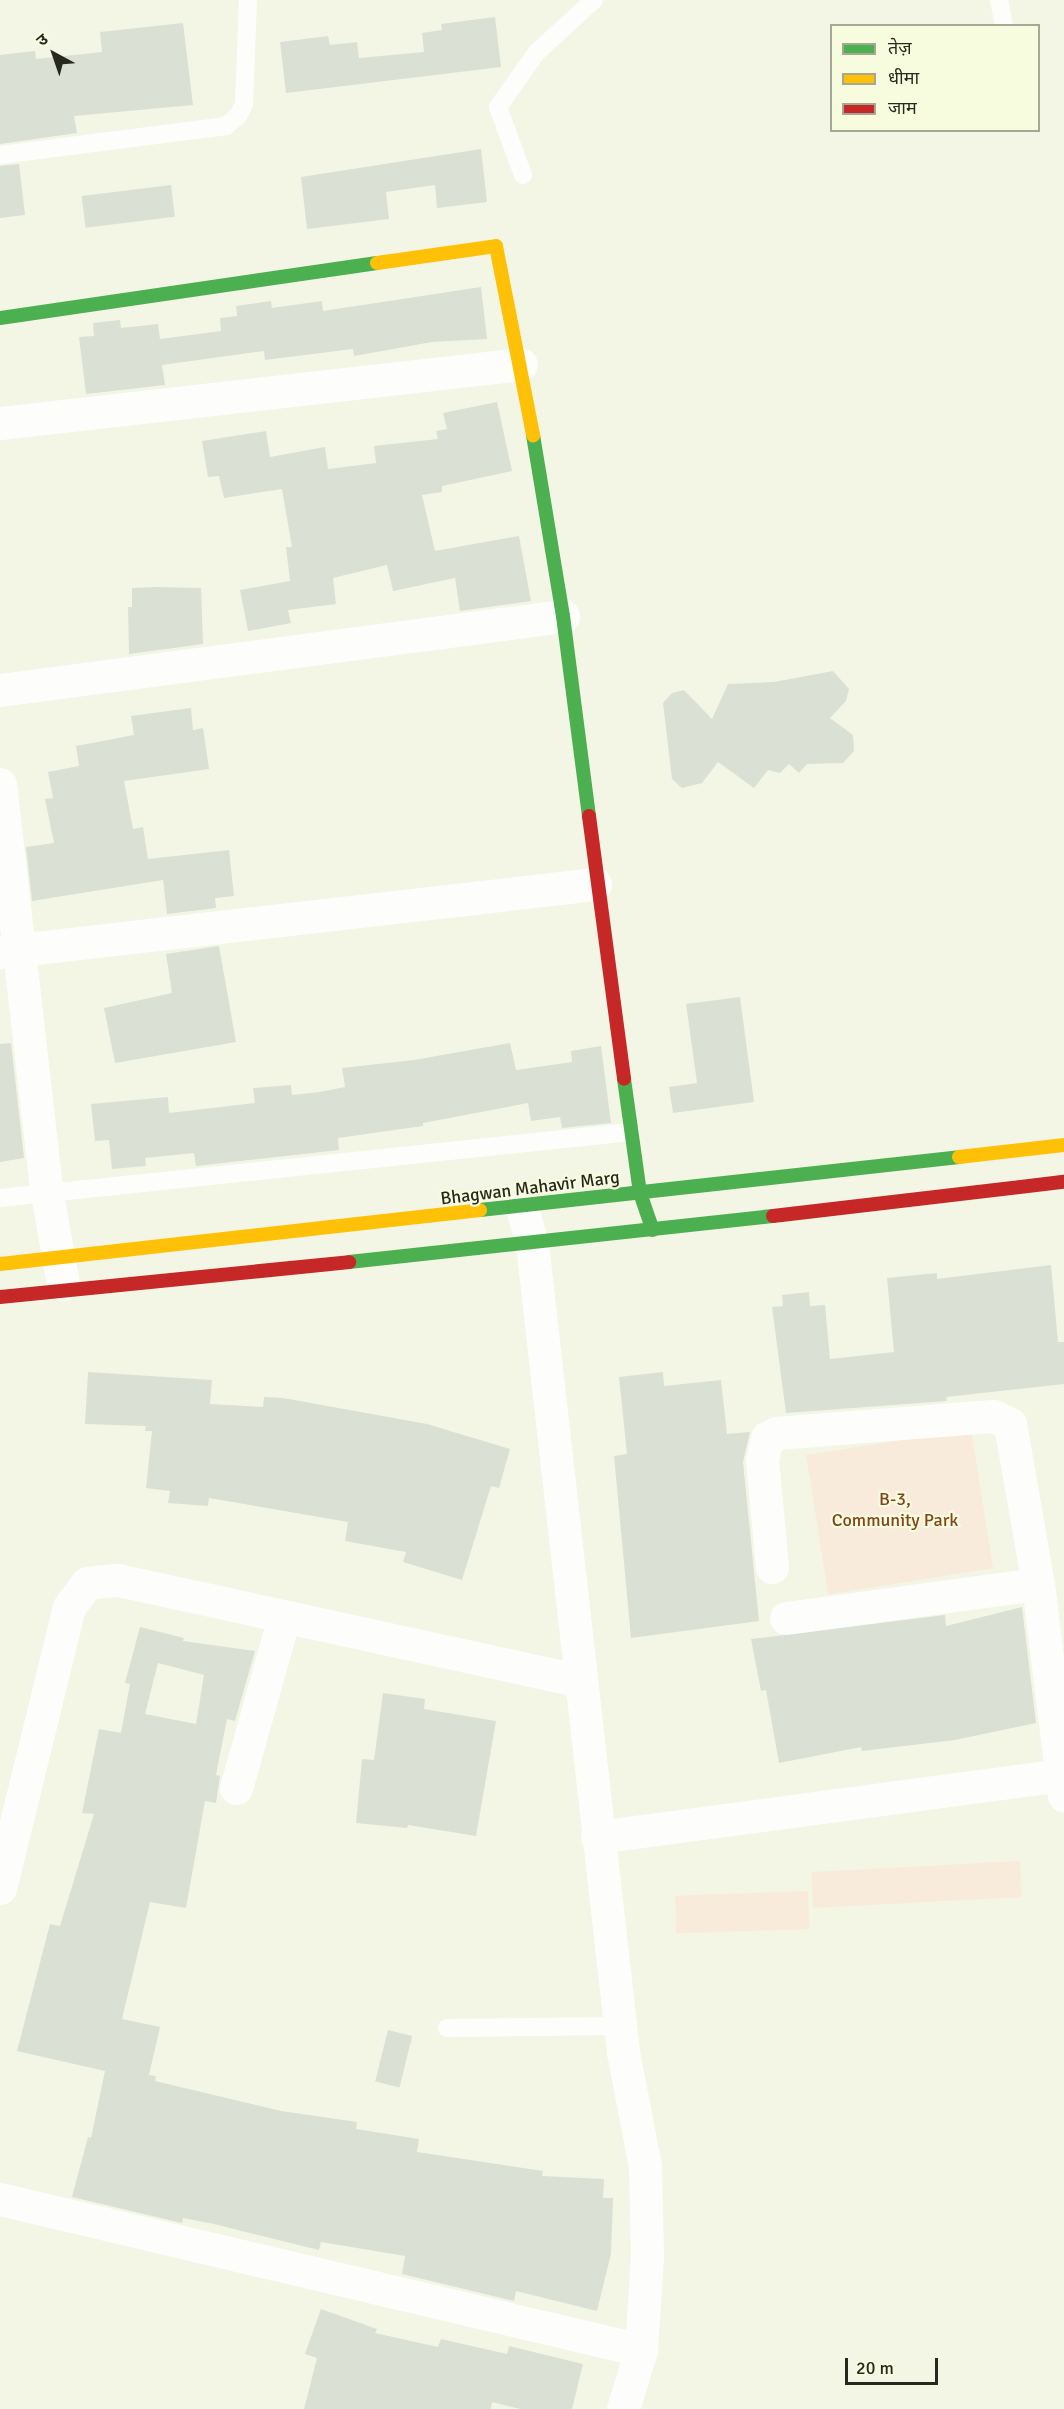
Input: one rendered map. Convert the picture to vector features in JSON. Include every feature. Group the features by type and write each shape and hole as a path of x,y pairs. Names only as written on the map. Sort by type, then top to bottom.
{"street":[{"path":"0,318 496,246 521,364 563,616 595,884 631,1132 640,1193 653,1230"},
{"path":"0,423 521,364"},
{"path":"0,690 563,616"},
{"path":"0,784 10,951 56,1257 65,1290"},
{"path":"10,951 595,884"},
{"name":"Bhagwan Mahavir Marg","path":"0,1264 522,1208 1064,1145"},
{"path":"0,1297 532,1244 1064,1182"},
{"path":"522,1208 532,1244 620,2026 645,2166 648,2207 641,2350 623,2409"},
{"path":"597,1837 1063,1785 1038,1584 1010,1424 993,1416 776,1433 767,1438 762,1460 772,1567"},
{"path":"0,1888 69,1607 87,1583 118,1580 580,1681"},
{"path":"786,1618 1038,1584"},
{"path":"236,1788 284,1617"},
{"path":"0,2199 641,2350"}],"lane":[{"path":"0,154 226,126 238,116 243,104 248,0"},
{"path":"523,175 498,107 537,52 594,0"},
{"path":"999,0 1004,24"},
{"path":"0,1198 631,1132"},
{"path":"447,2028 620,2026"}],"green space":[{"name":"B-3, Community Park","path":"971,1429 993,1568 828,1594 806,1455"},
{"path":"1020,1861 1022,1897 813,1908 811,1872"},
{"path":"808,1891 809,1929 676,1934 675,1896"}],"building":[{"path":"495,17 501,67 286,93 280,42 328,36 330,45 357,42 359,58 424,52 422,33 442,30 441,24"},
{"path":"183,23 193,105 74,116 77,133 0,144 0,55 35,51 36,59 102,52 100,32"},
{"path":"481,149 487,202 437,208 435,185 386,192 389,219 307,229 301,177"},
{"path":"19,164 25,215 0,218 0,166"},
{"path":"171,185 175,217 86,228 82,196"},
{"path":"481,287 487,339 432,342 354,356 353,349 265,360 264,351 162,365 165,385 86,394 79,337 94,336 93,323 120,320 121,328 158,324 160,339 221,331 220,318 237,316 236,306 271,301 272,308 322,301 323,311"},
{"path":"497,402 512,471 442,486 442,492 422,495 435,551 519,536 531,601 460,611 455,578 393,591 387,565 333,578 336,604 288,610 291,623 248,631 240,590 290,581 286,547 292,547 282,489 224,498 219,476 208,477 202,441 266,431 270,457 325,447 328,469 376,463 374,446 438,439 436,431 447,429 443,413"},
{"path":"132,588 201,588 203,644 129,654 128,607 132,607"},
{"path":"833,671 849,689 846,701 830,718 853,735 854,751 843,763 807,764 799,773 789,764 780,773 768,770 754,788 718,762 702,783 682,788 672,779 663,703 672,693 684,690 712,719 728,684 774,682"},
{"path":"191,708 193,730 203,728 209,769 124,781 133,829 143,827 148,859 229,850 234,896 215,898 216,908 167,914 163,880 32,901 26,847 54,843 45,799 53,798 48,772 79,766 76,746 134,735 131,716"},
{"path":"219,946 236,1042 115,1063 104,1008 172,993 166,954"},
{"path":"740,997 754,1102 673,1113 669,1087 697,1083 686,1004"},
{"path":"11,1043 24,1158 0,1162 0,1044"},
{"path":"510,1043 516,1070 572,1062 571,1051 601,1046 611,1123 562,1128 560,1117 531,1121 528,1103 423,1123 423,1126 338,1138 339,1150 196,1166 194,1153 145,1158 146,1166 112,1169 109,1140 95,1141 91,1104 168,1097 169,1113 255,1103 253,1088 291,1085 292,1095 320,1092 345,1087 342,1068 414,1060"},
{"path":"1051,1265 1058,1342 1064,1342 1064,1384 946,1397 947,1401 786,1413 772,1307 783,1306 782,1295 809,1292 810,1306 825,1305 830,1359 894,1352 887,1278 937,1273 937,1279"},
{"path":"88,1372 212,1380 210,1404 263,1407 264,1397 283,1398 427,1424 510,1449 499,1488 491,1486 462,1580 403,1562 406,1552 345,1541 348,1522 209,1498 208,1506 168,1503 170,1491 146,1488 152,1431 145,1431 146,1426 85,1424"},
{"path":"663,1372 664,1386 721,1380 727,1434 750,1432 743,1462 759,1621 631,1638 614,1456 627,1454 619,1377"},
{"path":"1022,1607 1036,1723 955,1740 862,1751 861,1747 779,1763 766,1690 761,1691 751,1639 945,1615 946,1626"},
{"path":"140,1627 184,1638 183,1641 255,1651 235,1721 227,1719 216,1775 220,1776 216,1803 205,1801 186,1908 150,1902 122,2019 160,2027 149,2075 156,2076 155,2081 281,2111 357,2122 356,2129 419,2139 417,2152 543,2171 542,2176 604,2179 603,2198 613,2198 611,2254 597,2311 516,2291 514,2301 402,2274 405,2256 321,2242 319,2250 214,2224 183,2218 182,2223 72,2197 88,2137 91,2138 105,2071 17,2051 50,1924 60,1926 94,1814 82,1813 99,1729 121,1733 130,1684 125,1683","holes":["158,1663 204,1675 196,1724 145,1714"]},
{"path":"383,1693 425,1699 424,1709 496,1721 476,1836 408,1825 407,1828 356,1823 362,1759 374,1760"},
{"path":"388,2030 412,2036 399,2087 375,2081"},
{"path":"321,2309 377,2329 375,2333 438,2347 441,2339 507,2354 509,2346 583,2364 572,2409 520,2409 492,2402 491,2409 304,2409 317,2358 305,2354"}],"traffic: fast":[{"path":"0,318 377,263"},
{"path":"533,435 563,616 589,816"},
{"path":"624,1079 640,1193 653,1230"},
{"path":"480,1210 959,1157"},
{"path":"349,1262 773,1216"}],"traffic: slow":[{"path":"377,263 496,246 533,435"},
{"path":"959,1157 1064,1145"},
{"path":"0,1264 480,1210"}],"traffic: jam":[{"path":"589,816 624,1079"},
{"path":"773,1216 1064,1182"},
{"path":"0,1297 349,1262"}]}
